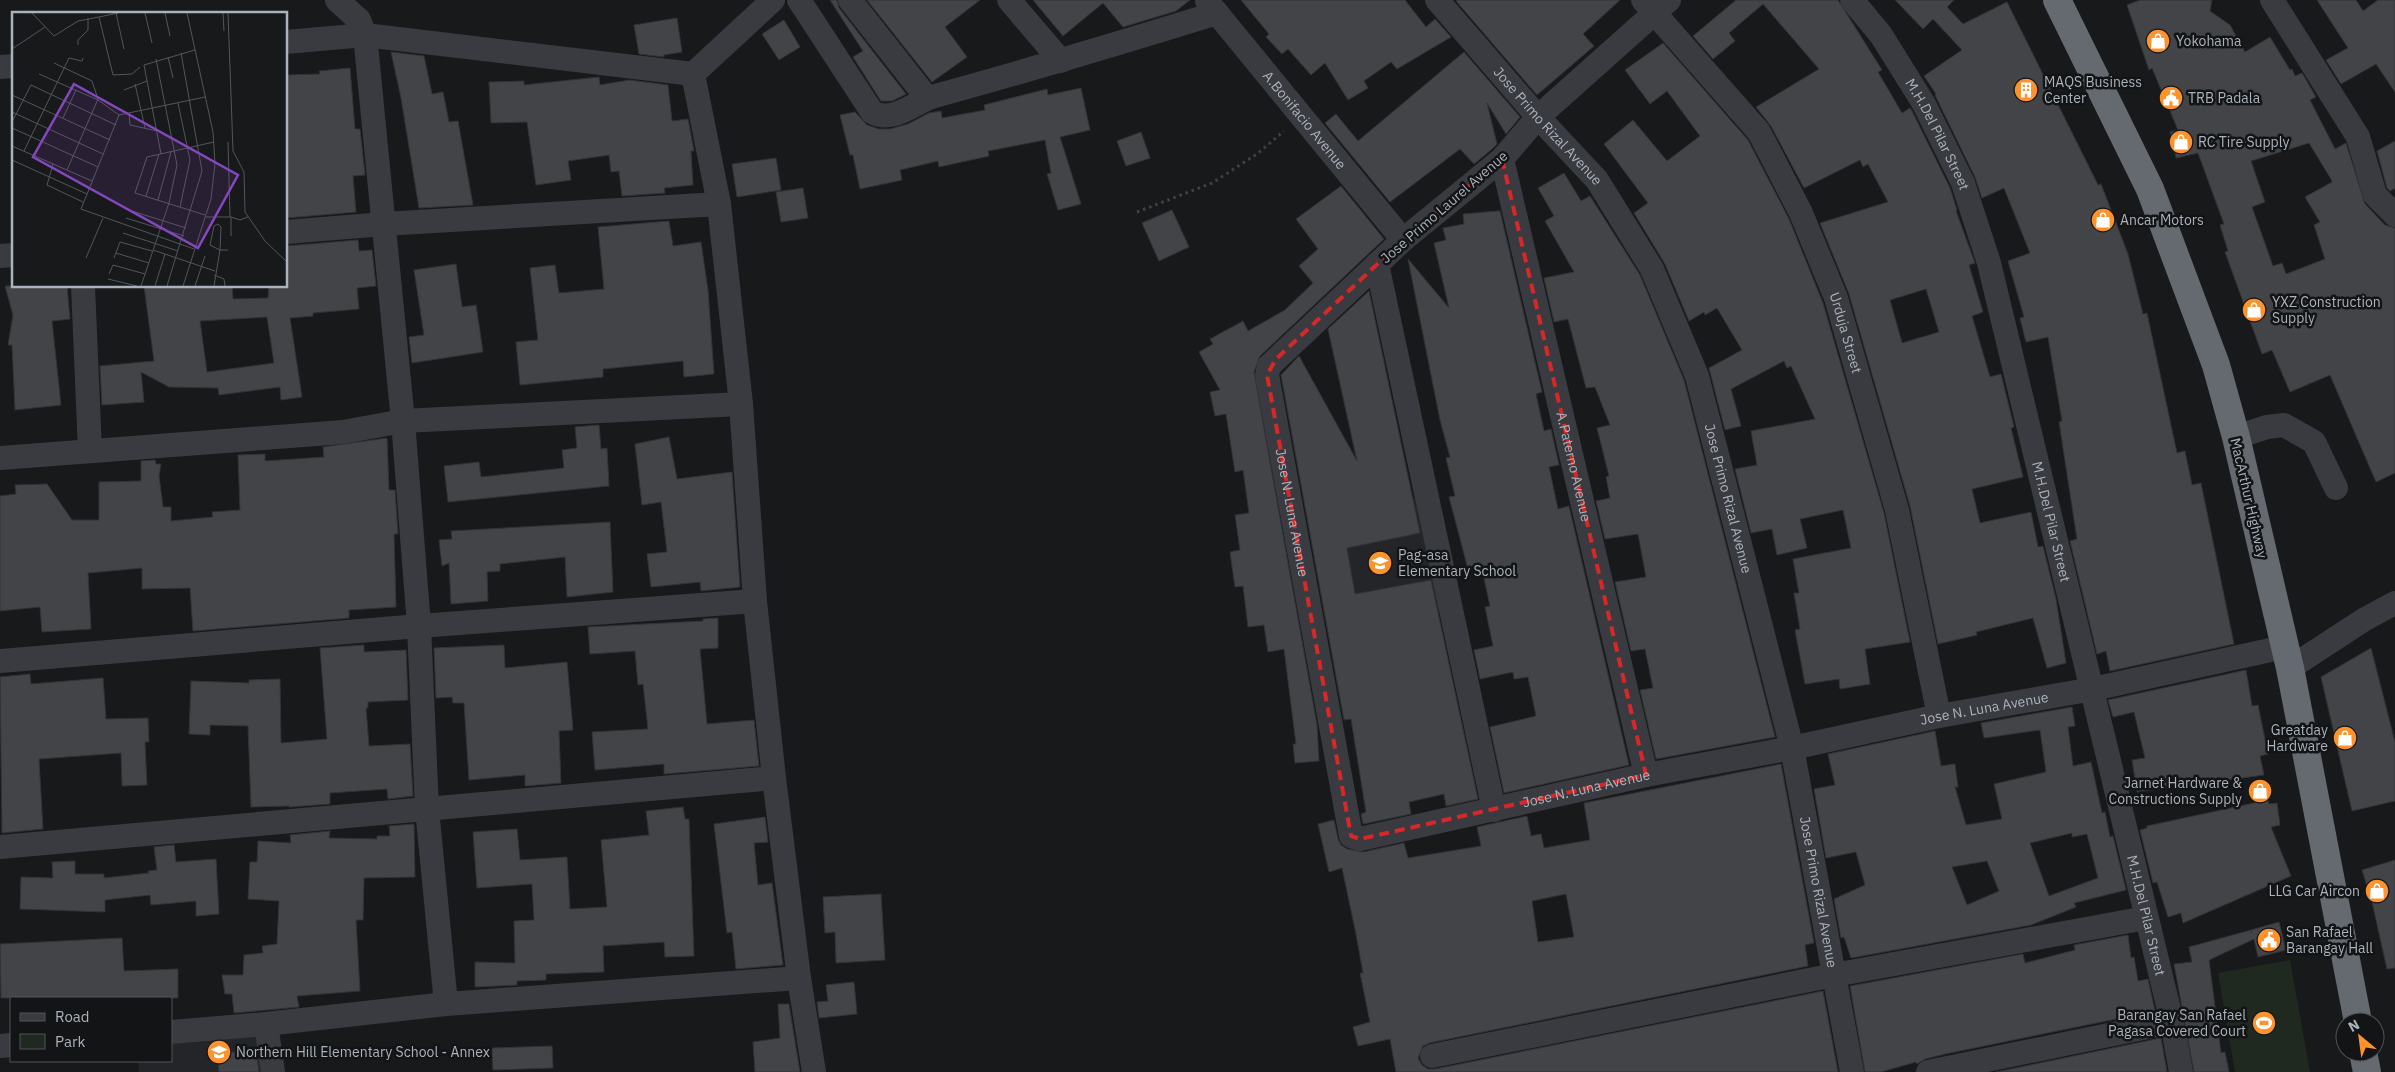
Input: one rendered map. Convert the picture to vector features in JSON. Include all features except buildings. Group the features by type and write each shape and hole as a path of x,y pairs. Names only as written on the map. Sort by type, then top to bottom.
{"highway":[{"name":"MacArthur Highway","path":"2057,0 2150,190 2216,365 2236,437 2287,657 2356,1012"}],"street":[{"path":"337,0 359,20 365,34 403,421 419,626 427,809 446,1004"},
{"path":"694,74 773,0"},
{"path":"800,0 872,112 880,117 889,117 928,98 1060,62 1212,6"},
{"path":"850,0 928,98"},
{"path":"1008,0 1060,62"},
{"name":"Jose Primo Rizal Avenue","path":"1437,0 1538,117 1597,180 1652,269 1697,376 1792,748 1852,1072"},
{"name":"M.H.Del Pilar Street","path":"1852,0 1881,35 1924,104 1963,182 1989,263 2093,689 2172,1022 2181,1072"},
{"path":"2272,0 2358,137 2375,195 2395,215"},
{"name":"Jose Primo Laurel Avenue","path":"1267,375 1269,366 1276,359 1403,240 1502,159 1538,117 1655,4"},
{"name":"Urduja Street","path":"1655,4 1759,132 1801,213 1836,298 1898,510 1939,716"},
{"name":"A.Bonifacio Avenue","path":"1212,6 1403,240"},
{"path":"288,42 365,34 694,74"},
{"path":"694,74 719,204 741,404 755,600 774,778 799,978 814,1072"},
{"name":"A.Paterno Avenue","path":"1502,159 1646,775"},
{"path":"288,232 384,224 719,204"},
{"path":"1378,264 1494,810"},
{"path":"83,288 90,451"},
{"name":"Jose N. Luna Avenue","path":"1267,375 1351,836 1360,839 1646,775 1792,748 1939,716 2287,657"},
{"path":"0,458 342,432 403,421 741,404"},
{"path":"2236,437 2267,427 2284,425 2314,442 2336,488"},
{"path":"0,661 755,600"},
{"path":"2287,657 2395,603"},
{"path":"0,847 774,778"},
{"path":"1432,1056 1834,975 2146,918"},
{"path":"172,1032 266,1024 446,1004 799,978"},
{"path":"1928,1072 2172,1022"},
{"path":"266,1024 273,1072"}],"path":[{"path":"1137,212 1212,183 1257,154 1302,117"}],"highlighted area":[{"path":"1502,159 1646,775 1360,839 1351,836 1267,375 1276,359 1403,240"}],"shaded area":[{"name":"Pag-asa Elementary School","path":"1424,496 1447,611 1336,628 1314,515"},
{"name":"Northern Hill Elementary School - Annex","path":"266,1036 269,1072 139,1072 138,1062 172,1062 172,1044"}],"green space":[{"name":"Barangay San Rafael Pagasa Covered Court","path":"2290,960 2310,1072 2235,1072 2218,973"}],"place":[{"name":"Yokohama","path":"2158,41"},
{"name":"MAQS Business Center","path":"2026,90"},
{"name":"TRB Padala","path":"2171,98"},
{"name":"RC Tire Supply","path":"2181,142"},
{"name":"Ancar Motors","path":"2103,220"},
{"name":"YXZ Construction Supply","path":"2254,310"},
{"name":"Pag-asa Elementary School","path":"1380,563"},
{"name":"Greatday Hardware","path":"2345,738"},
{"name":"Jarnet Hardware & Constructions Supply","path":"2260,791"},
{"name":"LLG Car Aircon","path":"2377,891"},
{"name":"San Rafael Barangay Hall","path":"2269,940"},
{"name":"Barangay San Rafael Pagasa Covered Court","path":"2264,1023"},
{"name":"Northern Hill Elementary School - Annex","path":"219,1052"}]}
